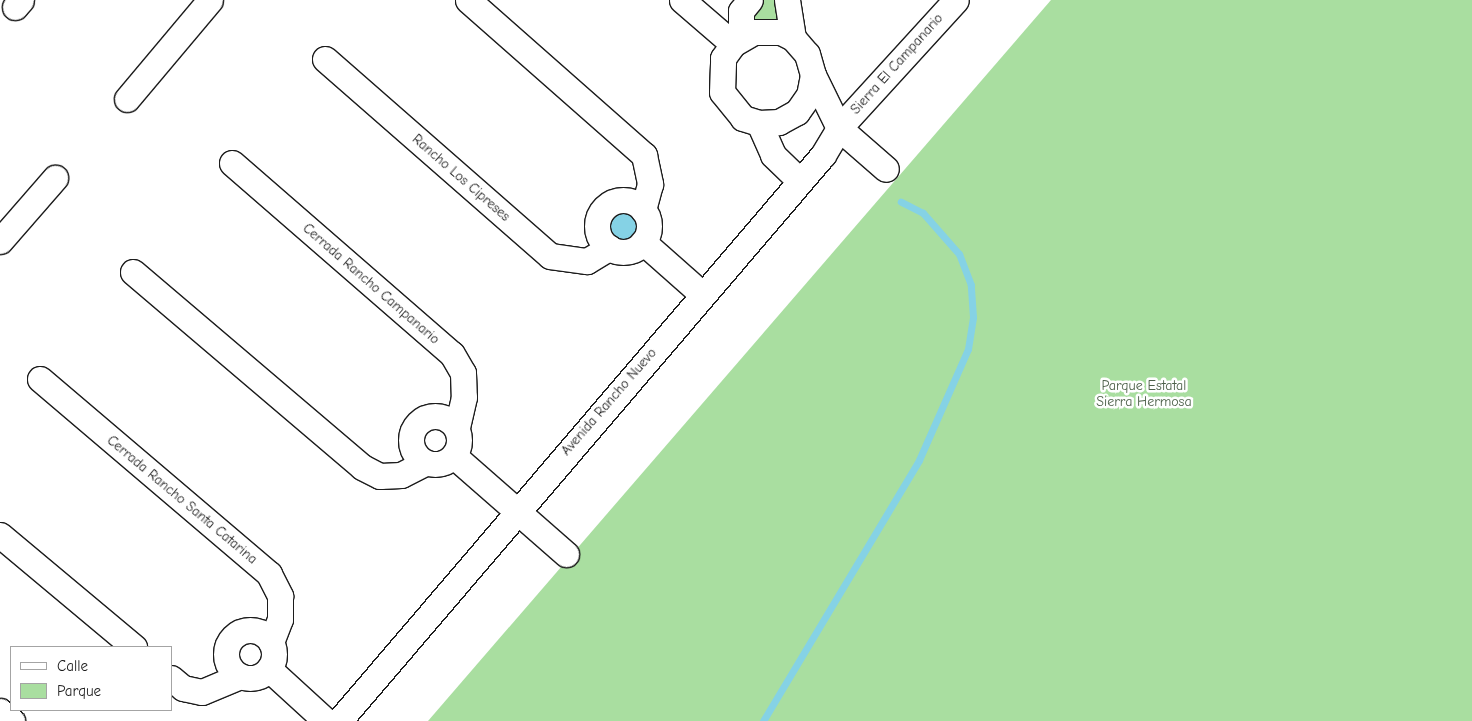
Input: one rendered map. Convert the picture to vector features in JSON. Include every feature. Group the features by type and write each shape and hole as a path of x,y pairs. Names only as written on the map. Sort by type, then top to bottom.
{"street":[{"path":"127,98 210,0"},
{"path":"468,0 644,156 650,184 643,210 649,232 643,242 634,250 609,248 598,230 604,210 624,200 643,210"},
{"path":"682,0 737,40"},
{"path":"750,0 740,11 737,40 723,58 722,92 730,107 759,123 780,122 797,112 809,95 813,75"},
{"path":"787,0 793,38"},
{"name":"Sierra El Campanario","path":"840,128 956,0"},
{"path":"737,40 767,30 793,38 807,54 813,75 840,128 886,169"},
{"name":"Rancho Los Cipreses","path":"325,59 550,256 587,261 609,248"},
{"path":"759,123 774,155 799,180"},
{"name":"Avenida Rancho Nuevo","path":"339,721 516,510 799,180 823,155 840,128"},
{"name":"Cerrada Rancho Campanario","path":"232,163 452,354 463,373 464,397 457,428"},
{"path":"0,241 54,178"},
{"path":"643,242 702,294"},
{"path":"133,272 362,467 380,476 401,474 425,463 440,464 454,456 459,447 457,428 438,416 417,423 411,445 425,463"},
{"name":"Cerrada Rancho Santa Catarina","path":"40,379 269,574 280,596 280,620 271,642"},
{"path":"454,456 566,554"},
{"path":"0,535 133,646"},
{"path":"172,679 183,688 202,692 240,676 256,678 269,669 274,656 271,642 249,630 237,634 226,656 240,676"},
{"path":"269,669 326,721"},
{"path":"0,711 12,721"}],"green space":[{"path":"762,0 779,0 779,23 740,29"},
{"name":"Parque Estatal Sierra Hermosa","path":"1051,0 1472,0 1472,721 428,721"}],"water":[{"path":"625,212 635,216 639,226 635,236 625,240 615,236 611,226 615,216"}],"waterway":[{"path":"763,721 919,460 968,349 973,317 971,285 959,254 923,213 901,202"}]}
